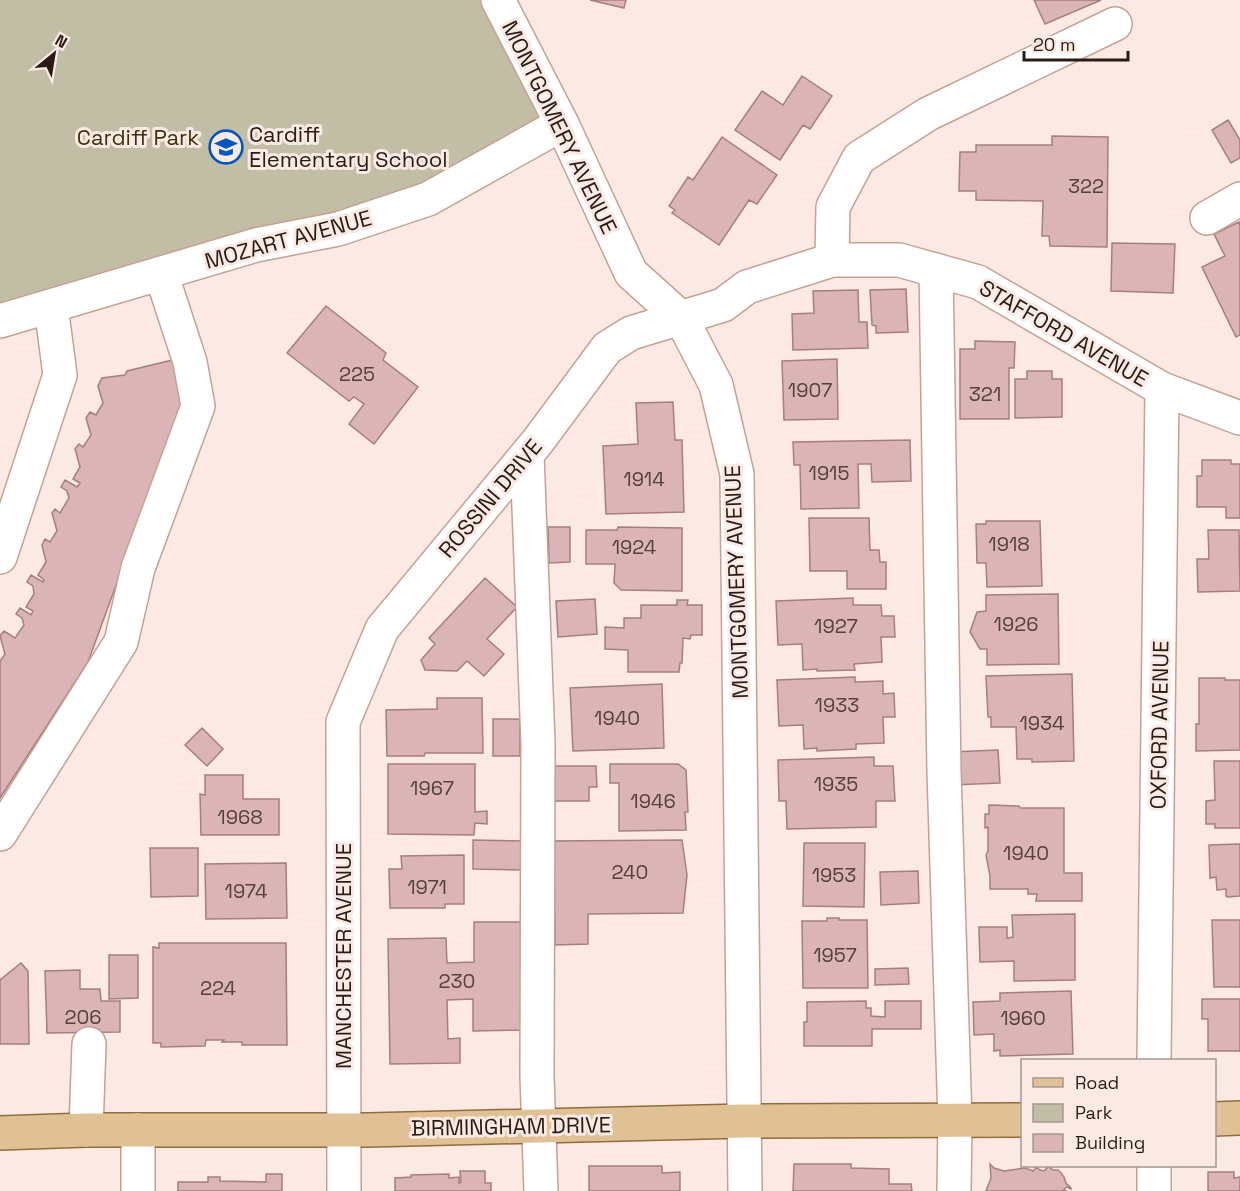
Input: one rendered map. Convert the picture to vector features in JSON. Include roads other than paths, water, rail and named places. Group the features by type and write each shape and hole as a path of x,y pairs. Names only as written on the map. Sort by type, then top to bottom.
{"main road":[{"path":"1216,1119 1240,1118"},
{"name":"BIRMINGHAM DRIVE","path":"0,1133 86,1130 343,1130 744,1121 1021,1120"}],"street":[{"name":"MONTGOMERY AVENUE","path":"498,0 562,124 631,273 681,318 716,385 737,474 745,1191"},
{"path":"832,260 832,207 859,158 928,114 1115,24"},
{"name":"MOZART AVENUE","path":"0,321 256,245 338,229 428,199 562,124"},
{"path":"1207,218 1240,199"},
{"name":"STAFFORD AVENUE","path":"681,318 723,305 747,288 832,260 899,260 978,282 1162,389 1239,417"},
{"path":"936,270 944,771 955,1120 954,1191"},
{"path":"0,834 121,642 138,568 198,406 190,362 161,273"},
{"path":"0,557 60,375 51,306"},
{"name":"ROSSINI DRIVE","path":"343,722 382,629 527,455 606,348 631,333 681,318"},
{"name":"OXFORD AVENUE","path":"1155,1059 1162,389"},
{"path":"527,455 538,743 537,1076 541,1191"},
{"name":"MANCHESTER AVENUE","path":"343,722 344,1191"},
{"path":"86,1130 89,1044"},
{"path":"138,1130 138,1191"},
{"path":"1154,1167 1154,1191"}],"place":[{"name":"Cardiff Elementary School","path":"226,147"}],"park label":[{"name":"Cardiff Park","path":"138,137"}]}
